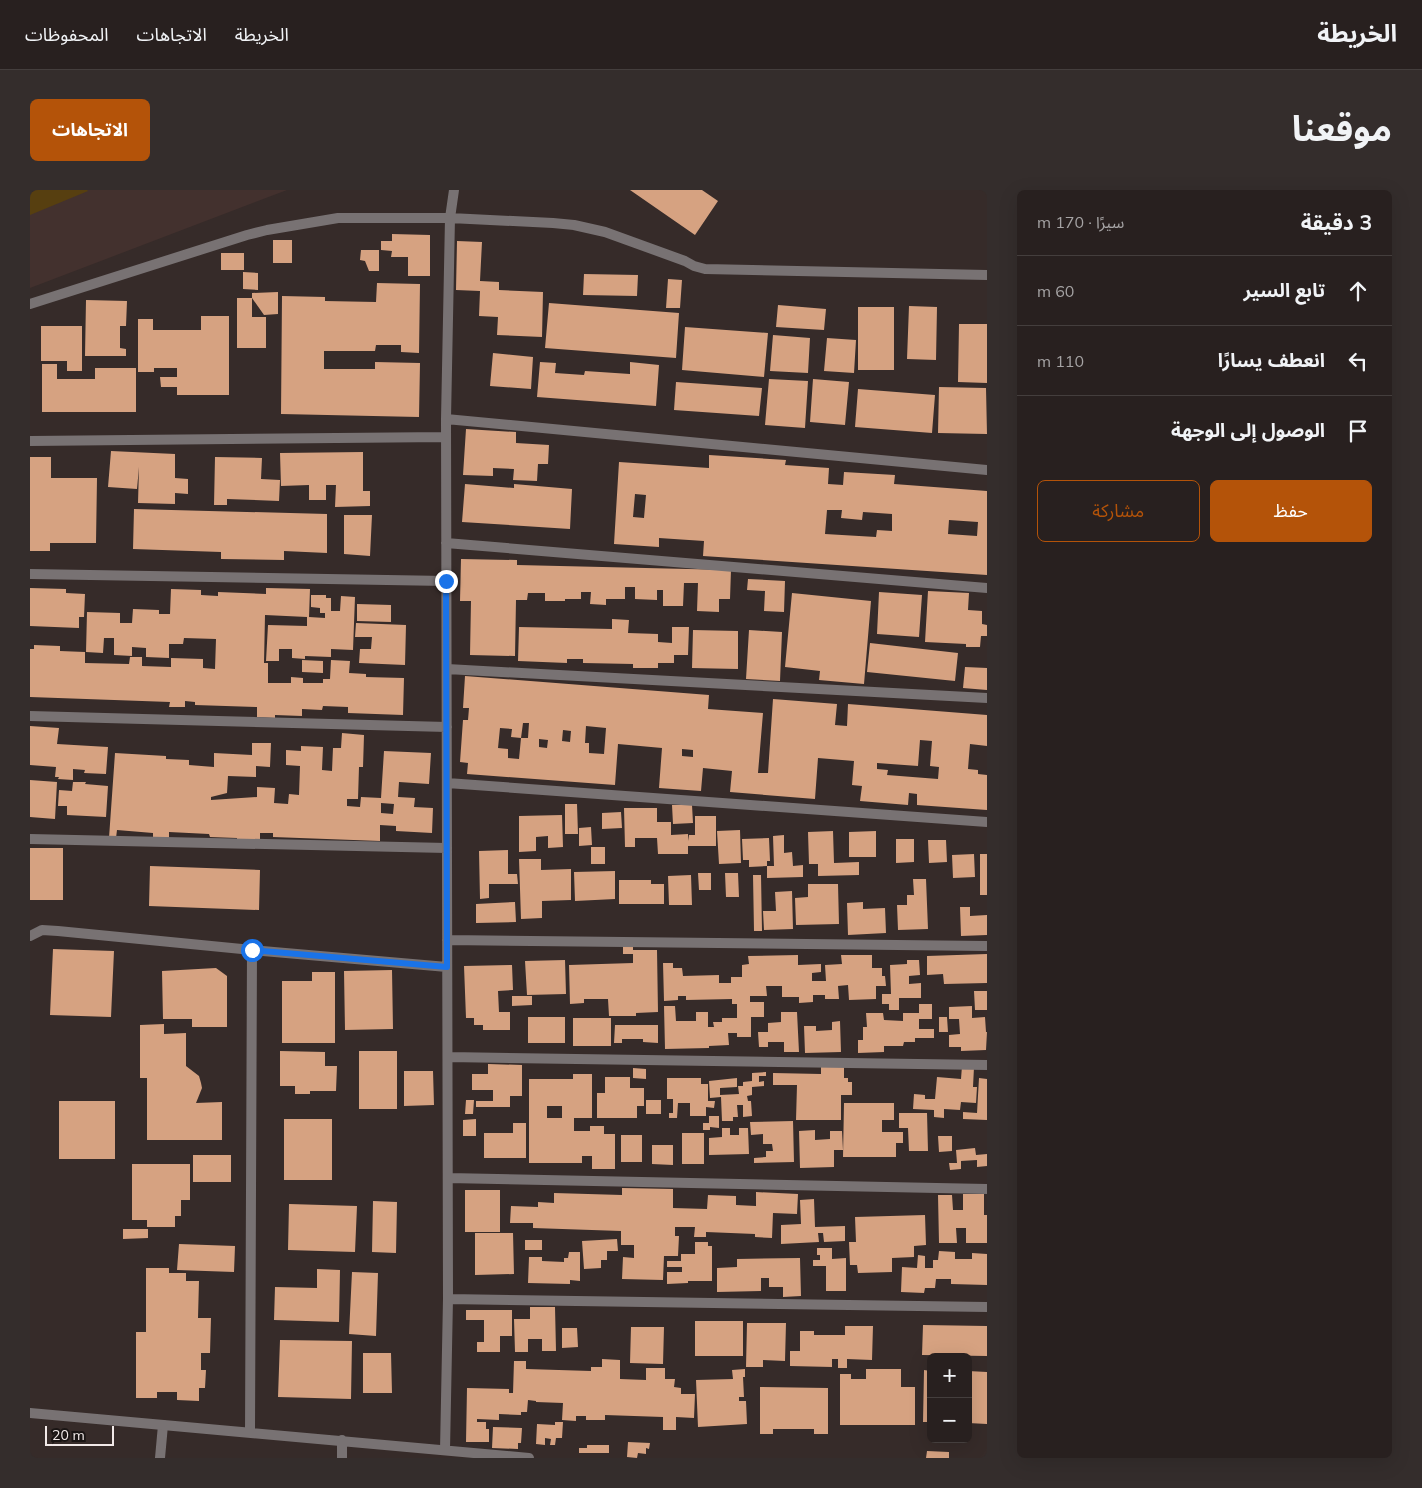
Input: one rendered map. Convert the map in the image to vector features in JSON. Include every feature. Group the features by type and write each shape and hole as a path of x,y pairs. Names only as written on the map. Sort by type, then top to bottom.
{"street":[{"path":"445,1450 448,1299 446,419 450,218 454,190"},
{"path":"30,304 215,244 267,230 338,218 450,218 574,225 605,232 705,269 987,275"},
{"path":"446,419 987,470"},
{"path":"30,441 446,437"},
{"path":"446,543 987,588"},
{"path":"30,574 446,581"},
{"path":"447,669 987,698"},
{"path":"30,716 447,727"},
{"path":"447,783 987,822"},
{"path":"30,839 447,848"},
{"path":"30,936 42,930 58,931 447,967"},
{"path":"447,940 987,946"},
{"path":"250,1432 252,950"},
{"path":"448,1057 987,1065"},
{"path":"448,1178 987,1189"},
{"path":"448,1299 987,1307"},
{"path":"30,1413 529,1458"},
{"path":"160,1458 163,1425"},
{"path":"342,1440 342,1458"}],"shaded area":[{"path":"30,190 287,190 30,288"},
{"path":"30,190 87,190 88,191 30,215"}],"building":[{"path":"630,190 702,190 718,201 695,235"},
{"path":"392,234 430,235 430,276 408,276 408,257 391,257 392,251 381,250 381,241 392,241"},
{"path":"273,240 292,240 292,263 273,263"},
{"path":"457,241 482,242 480,281 499,282 499,290 543,292 542,337 497,335 498,317 479,316 480,291 456,290"},
{"path":"361,250 379,250 379,271 369,271 365,261 360,260"},
{"path":"221,253 244,253 244,270 221,270"},
{"path":"243,272 258,273 258,290 243,289"},
{"path":"584,274 638,275 637,296 583,295"},
{"path":"668,279 682,280 680,308 666,308"},
{"path":"377,283 420,284 419,353 401,352 401,345 376,345 375,351 324,351 324,369 375,369 375,362 420,363 419,417 281,414 282,296 325,297 325,301 376,302"},
{"path":"278,292 278,314 264,315 252,298 252,293"},
{"path":"237,298 252,298 252,317 266,317 266,348 237,348"},
{"path":"86,300 127,301 126,326 120,326 120,348 126,349 126,356 85,356"},
{"path":"549,303 679,313 676,358 545,348"},
{"path":"778,305 826,309 824,330 776,327"},
{"path":"909,306 937,307 936,360 907,359"},
{"path":"858,307 894,307 894,370 858,370"},
{"path":"201,316 229,316 229,395 177,395 177,387 161,387 160,377 177,377 177,368 154,368 154,372 138,372 138,319 153,319 153,330 201,330"},
{"path":"959,324 987,324 987,383 958,382"},
{"path":"41,326 82,326 82,371 67,371 67,361 41,361"},
{"path":"685,327 768,333 764,377 682,370"},
{"path":"773,335 810,338 808,373 770,371"},
{"path":"827,338 856,340 854,373 824,371"},
{"path":"493,353 533,357 531,389 490,386"},
{"path":"540,362 556,363 555,373 584,375 585,371 630,374 630,362 659,365 656,406 537,397"},
{"path":"42,364 57,364 57,379 95,379 95,368 136,368 136,412 42,412"},
{"path":"769,379 808,381 805,428 765,425"},
{"path":"813,379 849,382 845,425 810,422"},
{"path":"676,382 762,388 759,416 674,410"},
{"path":"939,387 986,388 987,434 938,433"},
{"path":"858,389 935,395 932,433 855,427"},
{"path":"466,429 516,432 516,443 549,445 548,464 538,464 537,481 513,480 514,469 493,468 493,476 463,475"},
{"path":"111,451 175,454 175,478 188,479 188,494 175,493 175,504 138,503 139,467 137,489 108,487"},
{"path":"363,452 363,491 370,491 370,506 335,507 336,485 326,485 326,500 309,500 309,485 281,486 280,453"},
{"path":"709,455 786,460 785,465 829,468 828,484 843,485 844,472 895,475 894,484 987,491 987,575 703,556 704,541 659,538 659,547 614,544 619,462 709,468","holes":["635,494 646,495 644,518 633,517","827,510 842,510 841,518 862,520 863,512 892,514 892,531 877,530 876,537 825,534","949,520 978,522 977,536 948,534"]},
{"path":"30,457 51,457 51,478 97,478 96,543 50,543 50,551 30,551"},
{"path":"215,457 262,458 261,479 280,480 279,501 227,499 227,505 214,505"},
{"path":"465,484 514,488 514,484 572,489 570,529 462,522"},
{"path":"134,509 327,514 327,553 284,551 284,560 221,559 221,552 133,549"},
{"path":"344,515 372,515 370,556 344,554"},
{"path":"461,559 517,560 517,565 731,570 730,599 719,599 719,612 697,611 698,583 684,583 683,606 663,606 663,590 657,590 657,600 635,599 635,587 625,587 625,599 606,599 606,605 590,604 591,592 581,592 581,599 565,599 565,601 545,601 545,593 528,593 527,600 516,600 515,656 470,655 471,601 460,601"},
{"path":"748,579 785,581 784,612 764,611 765,591 747,590"},
{"path":"30,588 66,589 66,593 85,594 84,617 79,617 79,628 30,626"},
{"path":"266,588 310,589 309,617 325,618 325,613 320,613 320,608 311,607 311,595 326,595 326,598 331,598 331,611 340,611 341,596 355,597 353,650 331,649 331,657 305,656 305,659 292,658 292,649 279,649 279,661 266,661 268,625 307,626 307,617 265,615 264,663 268,663 268,683 291,683 291,677 303,678 303,683 323,683 323,679 330,679 331,660 350,661 349,673 366,674 366,677 404,678 403,715 348,713 348,707 323,706 322,710 302,709 302,716 275,715 275,718 257,717 257,707 195,705 195,702 185,701 185,707 169,707 170,702 30,697 30,649 34,649 34,645 60,646 60,651 85,652 85,663 129,664 130,657 142,657 142,666 171,667 171,658 203,659 203,668 215,669 216,639 184,638 183,644 169,644 169,658 146,657 146,648 132,647 132,656 114,655 114,638 104,638 103,653 86,652 87,612 120,613 120,623 132,623 133,609 159,610 159,614 170,614 171,589 201,590 201,595 218,596 218,592 266,594"},
{"path":"928,591 969,593 968,610 982,611 982,624 987,625 987,636 981,636 980,647 966,647 966,644 925,642"},
{"path":"879,592 922,595 919,637 877,634"},
{"path":"792,593 871,601 864,684 819,680 820,671 785,667"},
{"path":"357,604 391,605 391,622 357,621"},
{"path":"612,619 629,620 628,633 658,634 658,642 672,643 672,627 689,627 688,655 674,655 674,663 658,663 658,668 633,668 633,664 583,663 583,659 567,659 567,663 518,661 519,627 612,629"},
{"path":"356,623 406,625 405,665 359,663 360,649 371,649 372,637 355,637"},
{"path":"693,630 738,631 738,669 692,668"},
{"path":"749,630 782,632 780,681 746,679"},
{"path":"870,643 958,653 955,681 867,672"},
{"path":"302,660 323,661 323,673 302,672"},
{"path":"965,667 987,668 987,690 963,688"},
{"path":"465,676 709,695 708,709 763,713 758,773 768,773 773,699 837,704 835,725 847,726 848,704 987,715 987,746 970,744 968,769 978,770 978,774 987,775 987,810 917,805 917,794 909,793 908,805 860,801 862,786 852,785 854,761 818,758 815,799 730,792 732,771 703,768 701,791 659,788 662,748 618,744 615,785 467,774 468,763 460,762 463,720 468,720 469,708 463,708","holes":["523,723 529,723 528,738 521,738","586,726 606,728 604,754 589,753 589,743 585,743","500,728 512,729 511,737 521,738 519,759 508,758 508,749 498,748","563,730 571,731 570,742 562,741","539,739 548,740 547,748 539,747","920,740 932,741 930,766 939,767 938,779 887,775 888,770 877,769 877,763 918,766","682,749 693,750 693,757 682,756"]},
{"path":"30,726 59,728 57,744 108,747 106,774 84,773 85,770 73,769 73,780 58,779 59,777 55,777 56,767 30,765"},
{"path":"342,733 364,735 363,767 359,767 358,799 347,799 347,806 360,807 361,797 381,798 384,751 431,753 429,784 399,782 398,797 415,798 414,807 433,808 432,833 396,831 396,826 380,825 380,841 273,837 273,833 260,833 260,842 237,841 237,838 210,837 209,834 169,832 169,838 153,837 153,833 117,830 116,838 109,838 115,753 166,756 166,759 189,760 189,765 214,767 214,753 252,755 252,743 271,743 270,767 256,766 256,777 228,776 227,793 211,797 211,800 257,797 257,787 275,788 274,803 288,804 289,794 299,795 300,766 286,765 286,750 301,751 301,746 323,747 322,770 332,771 333,748 341,748","holes":["381,803 394,804 393,814 381,813"]},
{"path":"30,780 57,782 55,819 30,817"},
{"path":"73,782 108,786 106,817 67,815 67,806 58,806 59,790 72,791"},
{"path":"565,804 577,804 578,834 565,834"},
{"path":"672,805 692,805 693,823 673,824"},
{"path":"624,808 657,808 657,822 671,822 671,835 688,834 688,841 689,835 695,835 695,816 716,816 716,846 688,846 688,854 658,854 657,838 635,838 635,847 625,847"},
{"path":"621,812 622,828 602,829 602,813"},
{"path":"562,815 563,847 548,848 548,836 536,837 536,851 519,852 519,816"},
{"path":"591,827 592,845 579,846 579,828"},
{"path":"740,830 741,863 719,864 717,831"},
{"path":"833,831 834,863 859,862 859,875 818,876 818,864 809,864 808,832"},
{"path":"876,831 876,857 849,857 849,832"},
{"path":"784,835 784,853 792,852 793,866 803,865 803,877 767,878 767,866 774,866 773,836"},
{"path":"769,838 770,861 767,861 767,866 749,867 749,860 743,860 742,839"},
{"path":"896,839 914,839 914,862 896,863"},
{"path":"928,840 946,840 947,862 929,863"},
{"path":"591,847 605,847 605,864 591,864"},
{"path":"30,848 63,848 63,900 30,900"},
{"path":"508,850 508,874 517,874 518,884 489,884 489,898 480,899 479,851"},
{"path":"974,854 975,877 953,878 952,855"},
{"path":"980,854 987,854 987,895 980,895"},
{"path":"519,859 541,859 541,870 571,869 571,900 542,901 542,918 521,919"},
{"path":"150,866 260,870 259,910 149,906"},
{"path":"615,871 615,899 575,901 574,872"},
{"path":"698,873 711,873 711,890 699,890"},
{"path":"725,873 738,873 739,897 726,897"},
{"path":"691,875 692,905 669,905 668,876"},
{"path":"753,875 761,875 762,931 754,931"},
{"path":"913,879 926,879 928,929 898,930 897,905 907,905 907,895 914,895"},
{"path":"619,880 651,880 651,884 664,884 664,904 619,904"},
{"path":"808,884 838,884 839,924 796,925 795,898 808,897"},
{"path":"792,891 793,929 764,930 763,911 776,911 775,892"},
{"path":"515,902 516,922 476,923 476,904"},
{"path":"863,902 863,909 885,908 886,933 848,935 847,903"},
{"path":"960,907 970,907 970,916 987,915 987,935 961,936"},
{"path":"623,943 633,943 633,950 657,950 658,1012 636,1013 636,1016 609,1016 608,999 584,999 584,1003 570,1004 569,965 633,963 633,954 623,954"},
{"path":"53,949 114,951 111,1017 50,1015"},
{"path":"987,954 987,983 944,984 943,974 927,975 927,956"},
{"path":"798,955 798,965 821,964 821,972 812,973 812,981 826,981 825,965 842,964 841,955 872,955 872,968 882,968 882,976 885,976 886,986 876,986 876,999 849,1000 848,985 838,986 839,999 825,999 825,995 813,995 813,1002 799,1003 799,997 782,997 782,986 766,986 767,996 750,996 750,1002 764,1002 764,1017 751,1017 751,1037 737,1037 737,1033 728,1033 729,1045 709,1046 709,1048 665,1049 664,1006 675,1006 676,1021 696,1021 696,1012 708,1012 708,1027 714,1027 713,1022 722,1022 722,1018 737,1018 737,1004 732,1004 732,999 686,1000 686,996 678,996 678,1000 664,1001 663,963 673,963 673,968 682,968 683,976 719,975 719,983 731,983 731,977 742,977 742,965 749,964 748,956"},
{"path":"565,960 566,994 527,995 525,961"},
{"path":"907,960 919,960 920,975 909,976 909,984 921,983 921,998 899,998 899,1010 889,1010 889,1004 882,1004 882,994 891,994 890,965 907,964"},
{"path":"512,965 513,990 498,991 499,1012 510,1012 510,1030 483,1030 483,1025 474,1025 474,1018 466,1018 464,966"},
{"path":"216,968 227,976 227,1027 192,1027 192,1019 163,1019 162,971"},
{"path":"392,970 393,1029 345,1030 344,971"},
{"path":"312,972 335,972 335,1043 282,1043 282,981 312,981"},
{"path":"974,991 987,991 987,1010 975,1010"},
{"path":"512,996 532,996 532,1005 512,1006"},
{"path":"919,1004 932,1004 932,1019 919,1019 919,1029 934,1029 934,1038 915,1038 915,1042 904,1042 903,1046 884,1046 884,1052 858,1053 858,1040 863,1040 863,1027 867,1027 866,1013 883,1013 884,1020 903,1021 903,1013 919,1013"},
{"path":"972,1006 972,1018 985,1017 987,1032 986,1050 961,1051 961,1047 949,1047 949,1035 960,1034 959,1019 949,1019 949,1007"},
{"path":"781,1012 797,1012 799,1052 784,1052 784,1042 768,1042 768,1047 759,1047 758,1032 768,1032 768,1023 781,1022"},
{"path":"528,1017 565,1017 565,1043 528,1043"},
{"path":"939,1017 947,1017 948,1032 939,1032"},
{"path":"573,1018 611,1018 611,1046 573,1046"},
{"path":"840,1021 841,1052 805,1053 804,1026 816,1026 816,1031 832,1030 832,1022"},
{"path":"164,1024 164,1034 186,1033 186,1066 199,1076 202,1088 196,1103 222,1102 222,1140 147,1140 147,1078 140,1078 140,1025"},
{"path":"615,1025 658,1025 658,1043 643,1042 643,1039 622,1039 622,1043 614,1043"},
{"path":"280,1051 325,1052 325,1066 337,1066 336,1091 310,1091 310,1094 295,1094 295,1086 280,1086"},
{"path":"359,1051 397,1051 397,1109 359,1109"},
{"path":"488,1064 522,1065 522,1096 510,1096 510,1107 476,1107 476,1101 493,1101 493,1090 472,1090 472,1074 488,1074"},
{"path":"962,1066 974,1067 973,1087 977,1087 976,1103 961,1102 960,1110 944,1109 944,1118 934,1117 934,1110 913,1109 914,1094 925,1095 925,1099 935,1099 937,1077 961,1079"},
{"path":"821,1067 844,1067 844,1078 848,1078 848,1082 852,1082 852,1095 841,1095 841,1120 796,1120 797,1085 773,1085 773,1073 821,1074"},
{"path":"633,1068 646,1069 646,1079 633,1078"},
{"path":"404,1071 433,1071 434,1105 404,1106"},
{"path":"766,1072 766,1076 759,1076 759,1082 764,1081 764,1086 752,1087 752,1095 747,1096 748,1101 751,1101 752,1116 743,1117 743,1105 737,1105 738,1117 733,1117 733,1121 722,1121 721,1097 710,1098 709,1081 737,1078 737,1087 720,1088 720,1095 739,1094 738,1086 743,1086 743,1082 752,1081 752,1073"},
{"path":"573,1074 592,1074 592,1118 574,1118 574,1131 590,1131 590,1126 604,1126 604,1134 615,1134 615,1169 592,1169 592,1156 582,1156 582,1163 529,1163 529,1079 573,1079","holes":["547,1106 562,1106 562,1118 547,1118"]},
{"path":"605,1077 630,1077 630,1088 644,1088 644,1106 637,1106 637,1118 597,1118 597,1093 605,1093"},
{"path":"667,1078 701,1078 701,1084 708,1084 708,1101 715,1101 714,1108 706,1107 706,1116 690,1116 690,1103 678,1103 677,1118 669,1118 669,1113 673,1113 673,1099 667,1099"},
{"path":"979,1078 987,1079 987,1120 963,1119 963,1112 977,1113"},
{"path":"466,1100 474,1100 473,1114 465,1114"},
{"path":"646,1100 661,1100 661,1114 646,1114"},
{"path":"59,1101 115,1101 115,1159 59,1159"},
{"path":"844,1103 894,1103 894,1120 882,1120 882,1132 903,1132 903,1143 896,1143 896,1157 843,1157"},
{"path":"899,1113 927,1113 928,1151 909,1151 908,1128 899,1128"},
{"path":"709,1116 719,1116 719,1128 710,1127 710,1130 703,1130 703,1123 709,1123"},
{"path":"284,1119 332,1119 332,1180 284,1180"},
{"path":"476,1119 476,1136 463,1136 463,1120"},
{"path":"793,1121 794,1162 754,1163 754,1158 766,1157 766,1151 773,1151 772,1144 763,1144 763,1134 751,1135 750,1122"},
{"path":"513,1123 526,1123 526,1158 484,1158 484,1133 513,1133"},
{"path":"722,1128 730,1128 730,1135 739,1135 739,1128 748,1128 749,1154 709,1155 709,1138 722,1137"},
{"path":"815,1130 815,1140 830,1139 830,1131 842,1131 843,1150 834,1150 834,1167 800,1168 799,1131"},
{"path":"682,1133 704,1133 704,1164 682,1164"},
{"path":"621,1135 642,1135 642,1162 621,1162"},
{"path":"938,1136 952,1136 952,1151 939,1152"},
{"path":"652,1145 673,1145 673,1165 652,1164"},
{"path":"975,1148 976,1155 987,1154 987,1166 977,1167 977,1160 961,1161 961,1169 950,1170 949,1163 957,1163 956,1150"},
{"path":"193,1155 231,1155 231,1182 193,1182"},
{"path":"132,1164 190,1164 190,1200 181,1200 181,1216 175,1216 175,1227 147,1227 147,1220 132,1220"},
{"path":"622,1188 673,1189 673,1208 707,1209 708,1195 736,1196 736,1205 756,1206 756,1192 798,1194 797,1214 773,1213 772,1238 755,1237 755,1234 706,1232 706,1237 694,1237 695,1227 675,1227 675,1236 679,1236 678,1256 664,1256 663,1280 622,1279 623,1257 634,1258 634,1245 621,1245 621,1231 533,1228 533,1223 510,1223 511,1206 538,1207 538,1202 554,1203 554,1193 622,1195"},
{"path":"465,1190 500,1190 500,1232 465,1232"},
{"path":"963,1194 984,1194 984,1215 987,1215 987,1243 966,1243 966,1228 956,1228 957,1243 939,1243 938,1195 952,1195 953,1210 963,1210"},
{"path":"814,1199 815,1227 845,1226 845,1241 824,1242 823,1233 818,1233 819,1242 781,1244 781,1225 801,1224 800,1200"},
{"path":"373,1201 397,1202 396,1253 372,1252"},
{"path":"289,1204 357,1206 355,1252 288,1250"},
{"path":"925,1215 926,1245 914,1246 914,1257 892,1258 892,1272 858,1273 857,1265 850,1265 849,1242 856,1242 855,1217"},
{"path":"123,1229 148,1229 148,1238 123,1239"},
{"path":"475,1233 513,1233 514,1274 475,1275"},
{"path":"617,1239 618,1251 607,1251 607,1260 601,1260 601,1268 584,1269 582,1241"},
{"path":"525,1240 542,1240 542,1250 525,1250"},
{"path":"695,1242 708,1242 708,1246 712,1246 712,1281 688,1281 688,1283 667,1284 667,1272 682,1272 682,1267 667,1267 667,1261 681,1261 681,1254 695,1254"},
{"path":"179,1244 235,1246 234,1272 177,1270"},
{"path":"817,1248 832,1248 832,1259 846,1258 846,1291 826,1291 826,1266 813,1266 813,1260 820,1260 820,1255 817,1255"},
{"path":"939,1251 955,1252 955,1259 972,1259 972,1253 987,1254 987,1285 951,1284 951,1279 936,1279 935,1288 925,1288 924,1293 901,1292 902,1267 917,1268 918,1255 925,1256 925,1268 933,1268 933,1260 938,1260"},
{"path":"569,1252 580,1252 580,1281 570,1280 570,1284 528,1283 529,1257 542,1257 542,1261 564,1262 564,1258 568,1258"},
{"path":"800,1258 801,1296 783,1297 783,1287 769,1287 769,1278 761,1278 761,1291 717,1292 717,1268 737,1267 737,1259"},
{"path":"146,1268 169,1268 169,1273 186,1273 186,1281 199,1281 198,1318 211,1318 210,1353 201,1353 201,1370 206,1370 205,1388 199,1388 199,1401 177,1400 177,1392 157,1392 157,1398 136,1398 136,1332 146,1332"},
{"path":"317,1269 340,1270 339,1322 274,1320 275,1287 317,1288"},
{"path":"352,1272 378,1273 376,1336 349,1334"},
{"path":"530,1307 555,1307 556,1351 542,1351 542,1339 528,1339 528,1352 515,1352 514,1319 530,1319"},
{"path":"466,1310 512,1310 512,1336 500,1336 500,1352 477,1352 477,1342 484,1342 484,1320 466,1320"},
{"path":"695,1321 743,1321 743,1356 695,1356"},
{"path":"747,1323 786,1323 785,1361 763,1360 763,1367 746,1367"},
{"path":"923,1325 987,1326 987,1356 972,1356 972,1353 927,1353 927,1355 922,1355"},
{"path":"845,1326 873,1326 872,1360 847,1359 847,1368 838,1368 838,1359 832,1359 832,1367 790,1366 790,1351 800,1351 800,1331 814,1331 814,1335 845,1335"},
{"path":"631,1327 664,1327 663,1364 630,1363"},
{"path":"562,1328 577,1328 578,1347 562,1348"},
{"path":"280,1340 352,1341 351,1399 278,1397"},
{"path":"363,1353 391,1353 392,1393 363,1393"},
{"path":"602,1359 620,1360 620,1379 646,1380 646,1368 665,1368 665,1379 675,1379 674,1387 681,1388 681,1394 695,1394 694,1418 676,1417 676,1430 663,1430 663,1417 605,1415 605,1420 586,1420 586,1416 576,1416 576,1421 562,1420 563,1403 528,1400 527,1412 521,1412 521,1415 499,1414 499,1420 477,1419 477,1422 486,1422 486,1429 489,1429 489,1442 466,1442 467,1388 509,1389 509,1393 513,1393 514,1361 526,1361 526,1369 591,1371 591,1367 602,1367"},
{"path":"745,1369 745,1377 743,1377 744,1397 739,1397 739,1401 746,1401 747,1424 698,1427 696,1380 733,1379 732,1370"},
{"path":"866,1369 901,1369 901,1387 915,1387 915,1425 840,1425 840,1374 851,1374 851,1379 866,1379"},
{"path":"924,1370 927,1370 927,1422 923,1422"},
{"path":"972,1371 987,1372 987,1424 972,1423"},
{"path":"760,1387 828,1388 828,1434 814,1434 814,1429 773,1429 773,1434 760,1434"},
{"path":"555,1422 563,1422 562,1438 556,1438 555,1445 550,1445 551,1439 545,1438 545,1445 536,1444 537,1424 555,1425"},
{"path":"493,1427 522,1428 521,1443 518,1443 518,1449 492,1448"},
{"path":"628,1442 650,1443 649,1449 646,1448 646,1454 638,1453 637,1458 627,1457"},
{"path":"587,1445 609,1445 609,1453 579,1453 579,1448 587,1448"},
{"path":"927,1451 949,1452 949,1458 926,1458"}],"route":[{"path":"252,950 447,967 446,581"}]}
